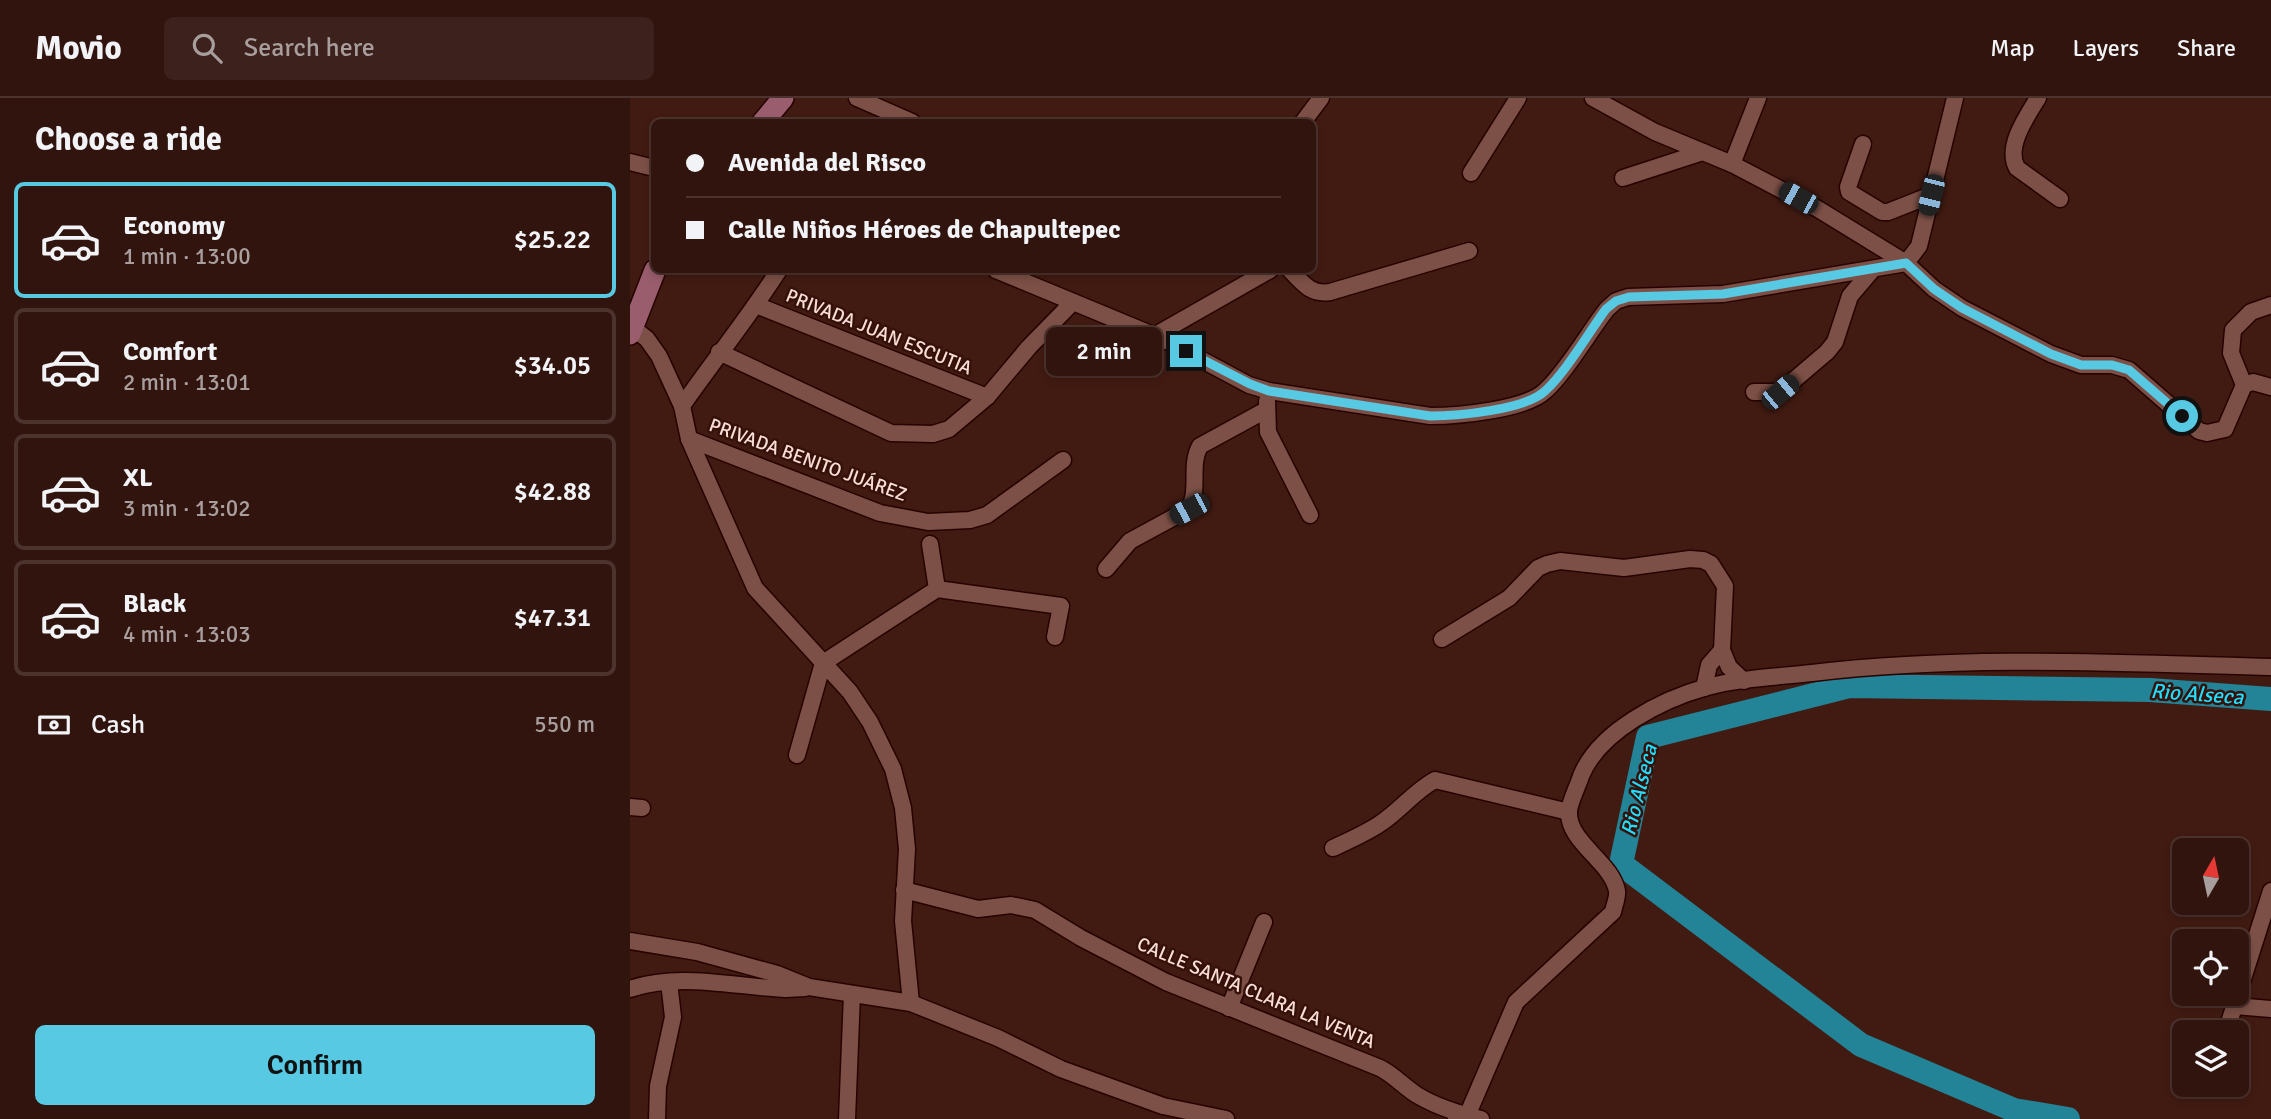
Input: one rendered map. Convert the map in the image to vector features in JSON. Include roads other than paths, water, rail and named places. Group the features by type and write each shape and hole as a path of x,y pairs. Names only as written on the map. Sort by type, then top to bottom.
{"street":[{"path":"766,119 783,98"},
{"path":"857,98 905,119"},
{"path":"1305,119 1321,98"},
{"path":"1471,173 1518,98"},
{"path":"1593,98 1655,132 1732,164 1818,209 1906,263 1934,289 1962,308 2051,354 2081,365 2112,365 2129,370 2199,431 2207,433 2225,429 2244,385 2231,353 2233,330 2251,312 2271,305"},
{"path":"1732,164 1758,98"},
{"path":"1003,273 1154,336 1269,391 1430,416 1456,416 1518,404 1543,393 1606,309 1616,301 1629,297 1723,294 1906,263 1919,246 1955,98"},
{"path":"2038,98 2014,146 2013,160 2017,168 2060,199"},
{"path":"1863,144 1848,187 1849,192 1882,212 1931,195"},
{"path":"1623,178 1703,152"},
{"path":"630,162 651,167"},
{"path":"1293,273 1318,294 1469,251"},
{"path":"1754,392 1780,392 1827,352 1835,342 1850,296 1873,269"},
{"path":"653,273 633,319 659,356 682,406 689,439 755,588 850,692 870,722 893,769 903,808 906,835 903,921 911,1003"},
{"path":"682,406 777,273"},
{"path":"1154,336 1265,273"},
{"path":"719,352 891,433 933,434 949,429 987,397 1073,302"},
{"name":"PRIVADA JUAN ESCUTIA","path":"756,305 987,397"},
{"path":"2244,385 2253,383 2271,387"},
{"path":"1269,391 1266,410 1268,432 1310,515"},
{"path":"1106,569 1129,541 1189,509 1194,500 1196,457 1200,446 1266,410"},
{"name":"PRIVADA BENITO JUÁREZ","path":"689,439 880,513 928,522 970,520 987,515 1063,460"},
{"path":"930,544 937,589"},
{"path":"1442,639 1509,598 1538,568 1547,564 1560,561 1624,568 1690,559 1703,560 1711,564 1725,586 1722,650 1729,667 1744,681"},
{"path":"797,755 823,663 937,589 1061,606 1055,637"},
{"path":"1704,688 1709,665 1722,650"},
{"path":"1468,1118 1516,1002 1613,912 1617,892 1609,873 1577,836 1569,812 1583,772 1601,747 1642,714 1704,688 1845,669 2038,661 2271,667"},
{"path":"1333,848 1378,826 1405,805 1420,788 1435,780 1569,812"},
{"name":"CALLE SANTA CLARA LA VENTA","path":"904,890 978,909 1011,905 1035,911 1081,939 1166,982 1380,1068 1398,1077 1420,1097 1468,1118"},
{"path":"2249,961 2271,891"},
{"path":"1229,1007 1264,922"},
{"path":"630,941 660,944 710,956 777,974 809,987 911,1003 998,1038 1061,1069 1161,1112 1226,1119"},
{"path":"630,989 669,982 786,989 809,987"},
{"path":"657,1119 658,1086 672,1027 673,1005 669,982"},
{"path":"847,1119 852,994"},
{"path":"2231,1020 2235,1006 2271,1009"}],"waterway":[{"name":"Rio Alseca","path":"2068,1119 2014,1110 1861,1045 1621,864 1648,737 1849,686 2150,690 2271,699"}]}
